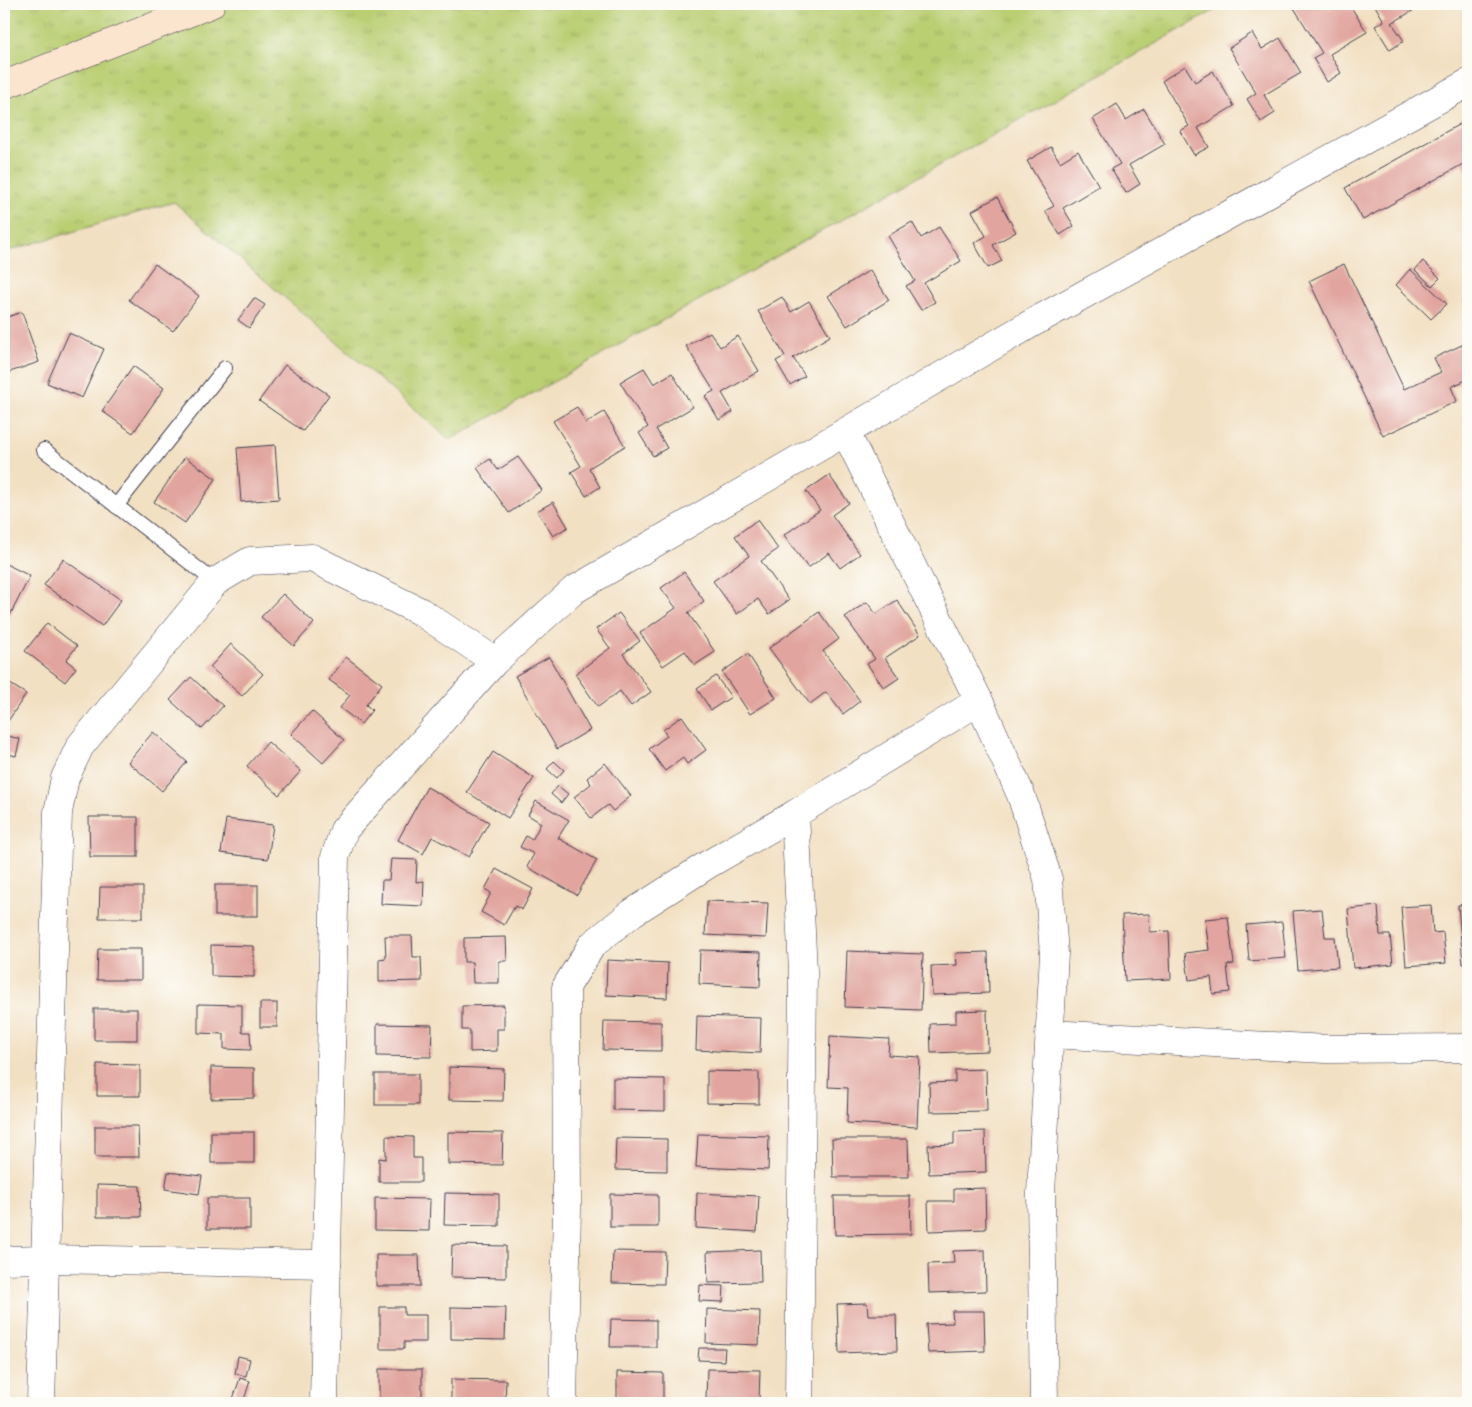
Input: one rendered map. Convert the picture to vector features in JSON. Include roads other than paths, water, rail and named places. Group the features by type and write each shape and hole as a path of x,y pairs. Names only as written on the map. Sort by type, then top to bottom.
{"main road":[{"path":"4,85 210,4"}],"street":[{"path":"324,1403 335,857 344,830 495,661 574,590 1043,317 1468,84"},
{"path":"846,433 980,701 1021,795 1048,879 1054,953 1041,1193 1044,1403"},
{"path":"41,1403 58,812 65,778 80,746 215,582 250,561 312,558 421,612 495,661"},
{"path":"563,1403 567,1208 566,987 592,945 632,913 707,865 795,814 980,701"},
{"path":"795,814 802,971 799,1403"},
{"path":"1049,1034 1326,1049 1468,1048"},
{"path":"4,1260 45,1258 328,1264"}],"lane":[{"path":"116,506 225,368"},
{"path":"44,450 215,582"}]}
